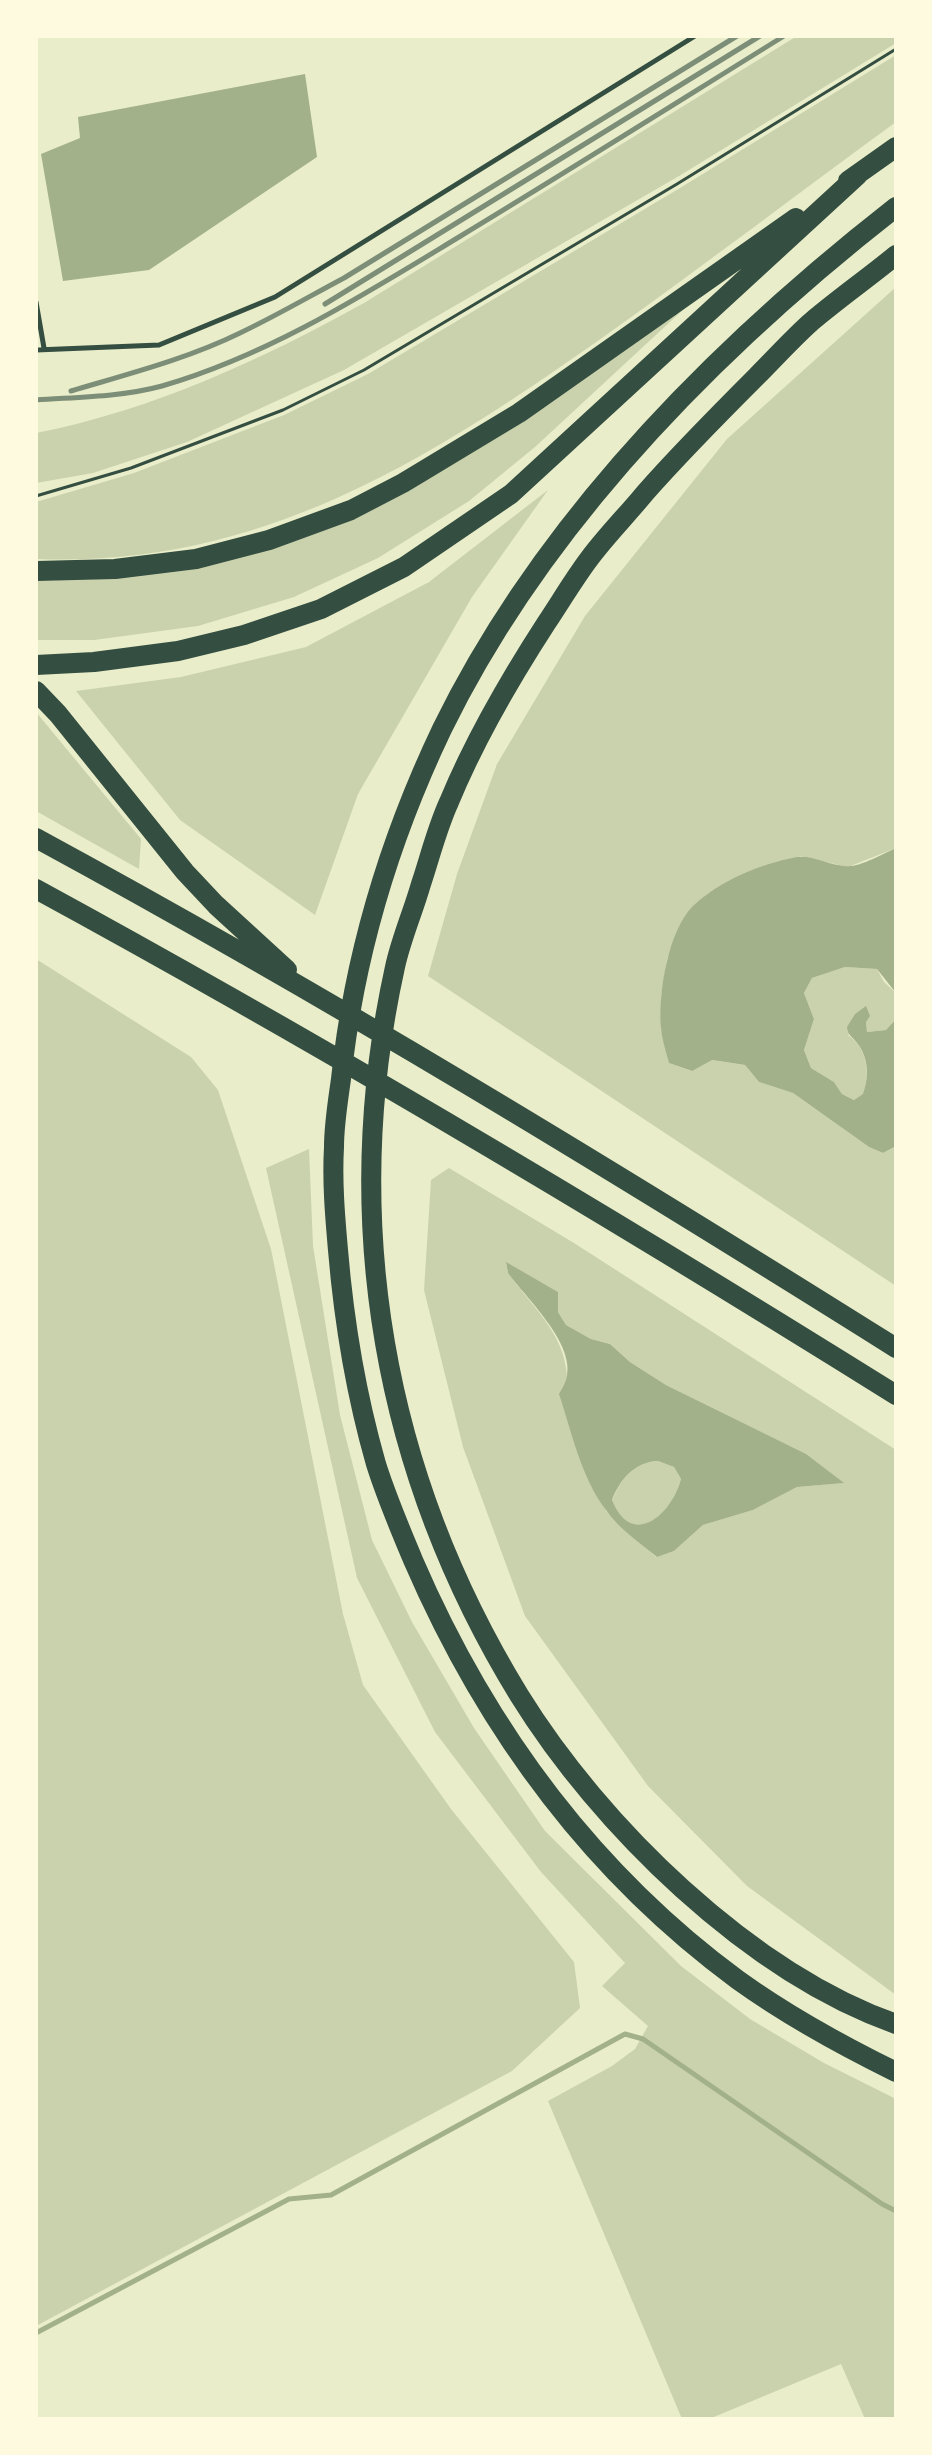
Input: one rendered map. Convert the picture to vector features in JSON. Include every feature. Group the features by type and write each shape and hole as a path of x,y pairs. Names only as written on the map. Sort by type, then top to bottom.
{"highway":[{"path":"36,571 115,569 196,559 269,540 351,510 403,483 519,413 896,147"},
{"path":"36,665 94,662 178,651 244,635 321,609 404,567 511,494 858,175"},
{"path":"896,207 784,300 656,426 599,489 546,558 475,666 443,726 386,865 363,943 344,1043 333,1146 335,1216 345,1313 377,1466 435,1609 475,1687 541,1785 599,1854 697,1947 786,2012 896,2072"},
{"path":"896,255 808,324 682,451 589,558 508,683 447,804 396,963 380,1053 370,1169 370,1221 378,1300 389,1367 409,1453 462,1590 517,1691 569,1767 623,1829 677,1882 720,1919 808,1984 845,2004 896,2024"},
{"path":"36,691 68,725 185,872 216,905 317,996"},
{"path":"36,838 317,996 704,1228 896,1348"},
{"path":"36,889 413,1103 699,1272 896,1395"}],"lane":[{"path":"36,350 159,345 275,297 695,36"},
{"path":"36,302 44,348"}],"path":[{"path":"36,496 131,468 283,410 364,370 677,184 896,49"}],"shaded area":[{"path":"797,36 896,36 896,43 679,176 344,370 187,442 93,473 36,483 36,433 164,397 246,363 325,324"},
{"path":"896,55 896,122 609,333 477,422 410,462 341,496 270,524 196,545 118,557 36,559 36,502 134,473 284,415 368,374"},
{"path":"305,74 317,157 149,270 63,281 41,154 80,138 78,117"},
{"path":"896,287 896,848 848,867 800,856 677,933 667,959 661,998 661,1029 669,1063 691,1071 711,1060 745,1065 759,1082 793,1093 869,1147 883,1153 896,1146 896,1286 428,976 457,874 497,764 585,616 727,439"},
{"path":"699,295 535,447 469,501 378,558 294,597 198,626 94,640 36,640 36,580 95,579 347,518"},
{"path":"548,490 472,597 358,794 315,915 180,820 76,691 181,677 306,647 429,582"},
{"path":"36,712 141,839 139,869 36,811"},
{"path":"896,848 896,993 877,969 845,967 812,978 804,993 814,1019 804,1050 811,1068 834,1082 842,1094 854,1100 863,1094 867,1068 864,1055 847,1027 855,1014 866,1006 870,1016 866,1022 867,1032 886,1030 896,1019 896,1146 883,1153 869,1147 793,1093 759,1082 745,1065 712,1060 692,1071 669,1063 661,1028 663,981 677,931 693,906 728,881 769,864 803,857 851,866"},
{"path":"36,959 191,1057 218,1090 271,1249 343,1614 363,1685 451,1809 574,1962 580,2008 512,2071 36,2326"},
{"path":"845,967 877,969 884,982 896,993 896,1019 886,1030 867,1032 866,1022 848,1035 860,1047 867,1070 863,1095 854,1100 842,1094 834,1082 811,1068 804,1050 814,1019 804,993 812,978"},
{"path":"309,1149 313,1246 340,1415 372,1540 412,1622 474,1728 545,1831 681,1966 750,2019 824,2063 896,2099 896,2419 865,2419 841,2364 709,2419 682,2419 548,2101 612,2066 635,2049 648,2026 602,1986 625,1963 541,1872 435,1732 357,1578 266,1168"},
{"path":"449,1168 574,1243 896,1450 896,1995 747,1886 648,1786 525,1616 463,1447 424,1290 431,1180","holes":["506,1263 558,1292 558,1312 566,1325 591,1339 610,1344 630,1362 666,1385 805,1454 843,1483 797,1487 753,1510 703,1525 674,1551 656,1557 606,1511 560,1346 508,1273"]},
{"path":"506,1262 558,1292 558,1312 566,1325 591,1339 610,1344 630,1362 666,1385 806,1454 844,1483 797,1487 753,1510 703,1525 674,1551 657,1557 617,1523 597,1497 578,1454 559,1394 567,1376 563,1349 547,1321 508,1273","holes":["658,1461 674,1467 681,1479 669,1504 660,1514 640,1525 630,1523 620,1515 612,1500 629,1473 650,1462"]},
{"path":"658,1461 674,1467 681,1479 676,1492 661,1514 651,1522 641,1525 630,1523 621,1516 612,1501 615,1493 635,1468"}],"waterway":[{"path":"36,2333 289,2199 331,2195 625,2034 643,2039 896,2211"}],"railway":[{"path":"71,391 199,351 280,313 344,278 737,36"},
{"path":"325,304 760,36"},
{"path":"36,400 147,390 202,373 278,340 388,280 784,36"}]}
